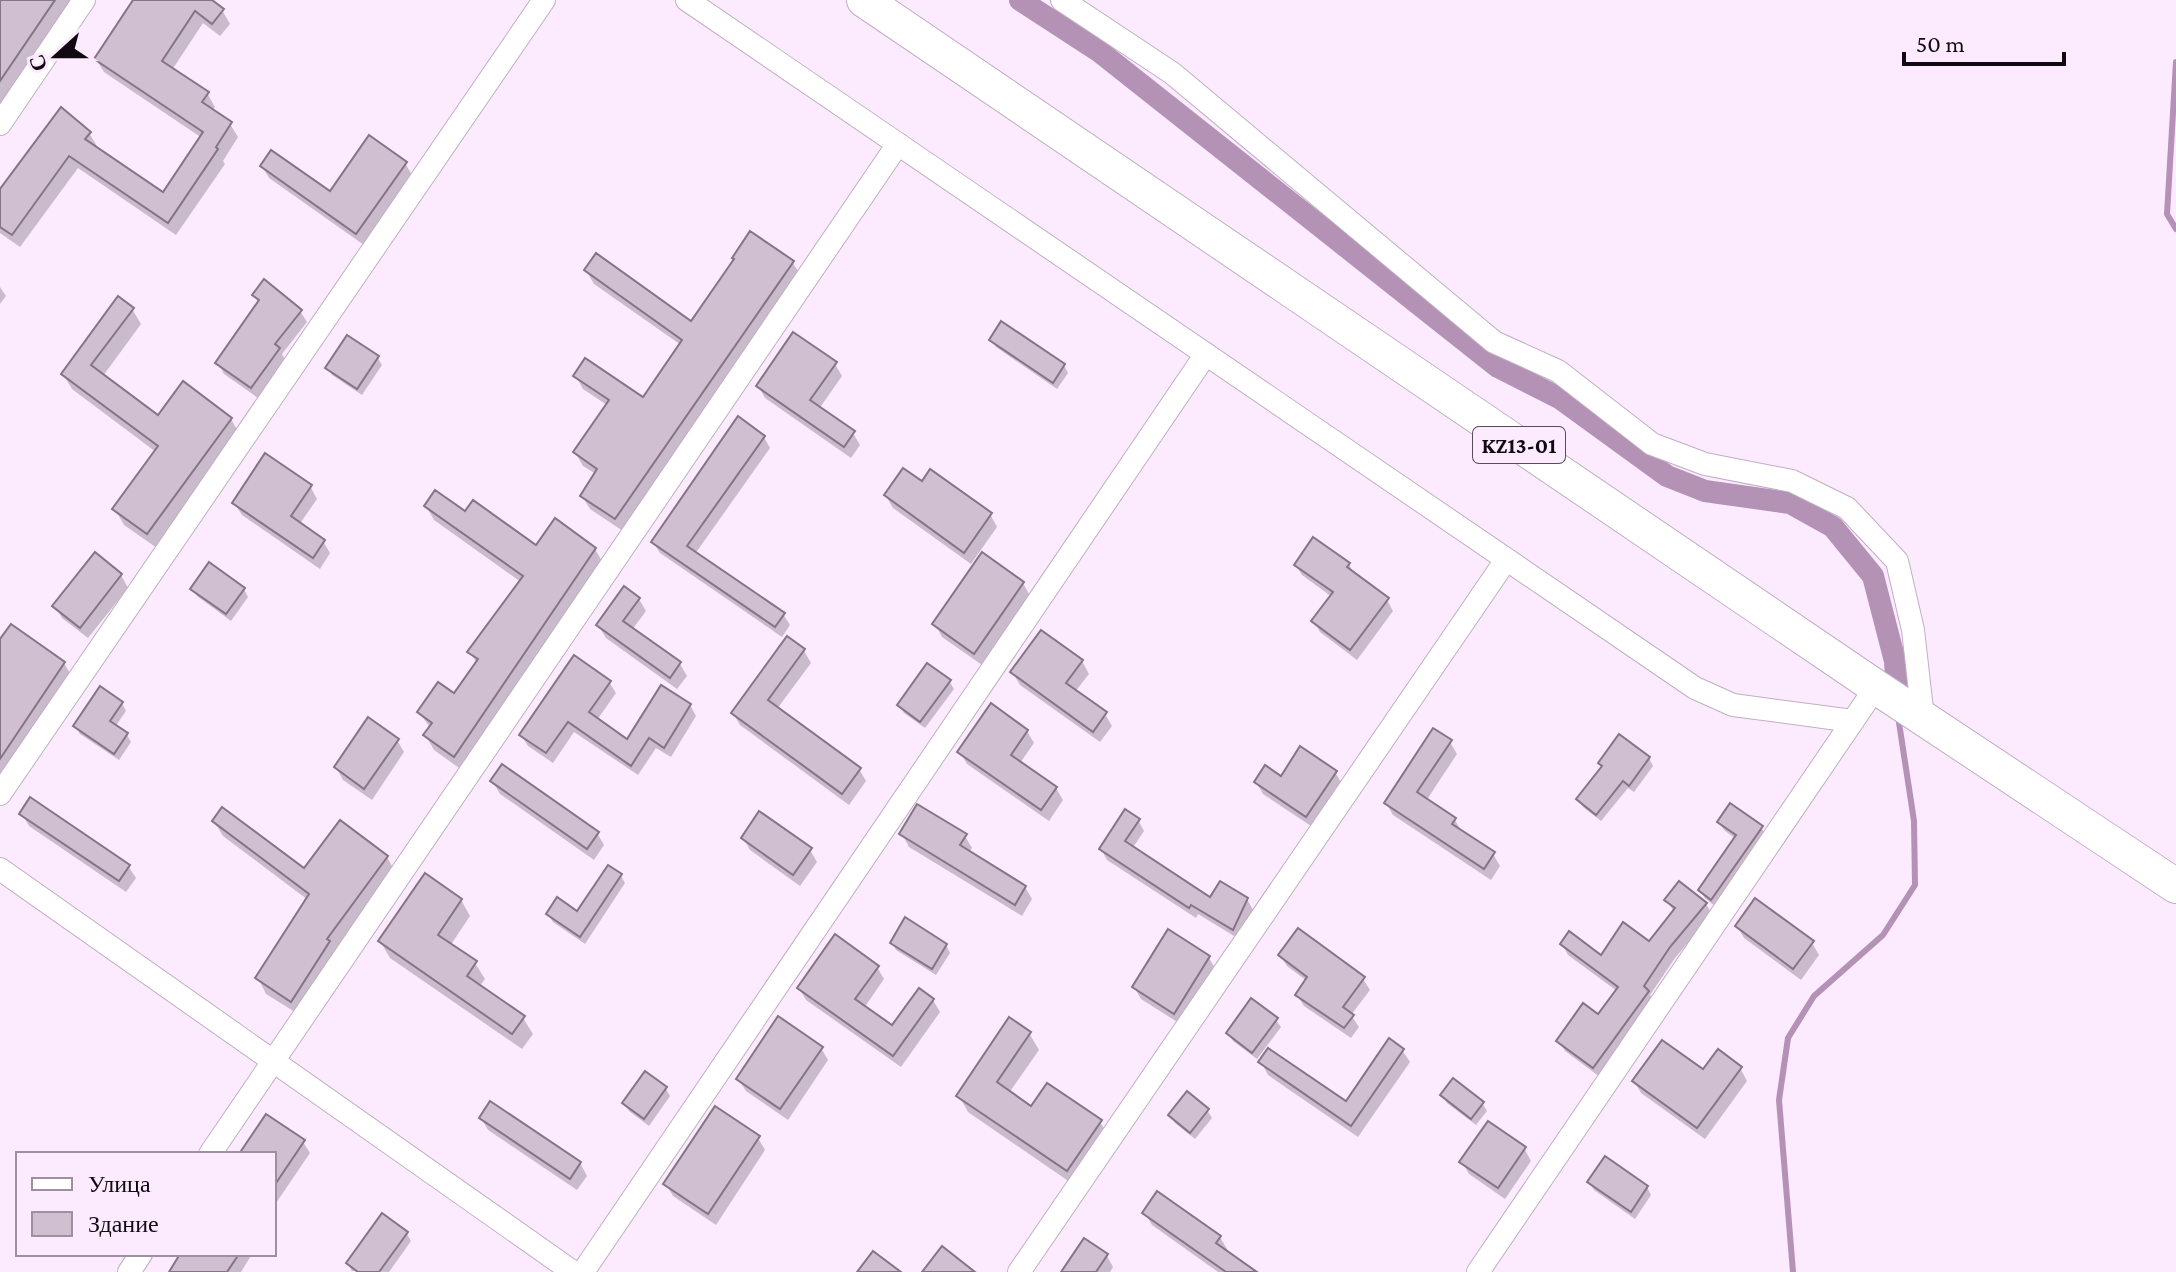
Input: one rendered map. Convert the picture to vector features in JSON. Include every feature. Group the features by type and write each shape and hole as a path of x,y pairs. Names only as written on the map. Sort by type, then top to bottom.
{"highway":[{"name":"KZ13-01","path":"864,0 1876,687 2176,886"}],"street":[{"path":"0,124 84,0"},
{"path":"0,794 544,0"},
{"path":"687,0 1695,688 1733,705 1853,721"},
{"path":"1062,0 1172,73 1494,342 1558,371 1652,444 1705,464 1792,481 1847,508 1897,561 1913,630 1923,718"},
{"path":"211,1152 898,144"},
{"path":"583,1272 1206,354"},
{"path":"1019,1272 1506,560"},
{"path":"1478,1272 1876,687"},
{"path":"0,869 573,1272"}],"building":[{"path":"0,0 55,0 0,81"},
{"path":"133,0 212,0 224,9 212,24 195,11 162,61 209,92 202,102 232,122 216,147 218,149 168,223 69,156 12,235 0,227 0,189 61,107 91,132 85,139 163,192 203,132 94,59"},
{"path":"369,135 407,162 356,234 260,166 271,150 330,191"},
{"path":"750,231 794,261 615,519 580,496 597,469 573,452 609,400 573,376 585,358 643,397 682,340 584,270 596,253 691,321"},
{"path":"264,279 302,310 275,344 280,348 251,388 215,363 259,300 252,295"},
{"path":"118,296 134,308 91,365 158,415 183,381 232,418 147,534 112,509 158,446 61,374"},
{"path":"1001,321 1065,364 1053,383 989,340"},
{"path":"793,332 837,362 810,400 855,431 844,447 756,386"},
{"path":"347,335 379,356 357,389 325,368"},
{"path":"738,416 765,436 687,546 785,613 775,627 651,542"},
{"path":"265,453 312,485 291,516 325,540 313,558 232,503"},
{"path":"903,468 922,481 930,469 992,513 964,553 884,495"},
{"path":"435,490 465,511 473,500 536,545 555,518 596,548 454,757 423,735 432,723 417,712 438,682 454,693 478,659 467,652 523,576 424,506"},
{"path":"1313,537 1350,563 1347,567 1389,598 1350,650 1311,621 1333,592 1294,565"},
{"path":"95,552 122,574 80,628 52,606"},
{"path":"982,552 1024,582 974,654 932,624"},
{"path":"209,562 245,588 226,614 190,589"},
{"path":"624,586 640,598 623,621 681,662 670,678 596,625"},
{"path":"11,624 65,662 0,759 0,639"},
{"path":"1041,630 1083,660 1066,683 1107,712 1093,732 1010,672"},
{"path":"787,636 805,649 768,700 861,768 842,794 731,713"},
{"path":"574,655 611,681 589,712 627,739 661,685 691,704 664,748 649,738 631,766 568,722 546,753 519,735"},
{"path":"927,663 951,680 920,722 897,705"},
{"path":"100,686 123,702 110,721 128,733 114,754 73,726"},
{"path":"991,703 1028,730 1011,755 1057,787 1041,810 957,752"},
{"path":"368,717 399,739 364,789 334,767"},
{"path":"1433,728 1452,740 1417,792 1456,818 1452,824 1495,852 1484,869 1384,803"},
{"path":"1619,734 1650,757 1629,786 1623,781 1596,815 1576,799 1602,766 1598,763"},
{"path":"1300,746 1337,771 1306,817 1254,782 1265,765 1281,776"},
{"path":"502,764 599,832 587,849 490,781"},
{"path":"30,797 130,865 119,881 19,814"},
{"path":"1730,803 1763,826 1711,900 1698,890 1736,835 1717,822"},
{"path":"917,804 967,834 960,845 1026,886 1015,905 899,834"},
{"path":"222,807 304,868 340,820 388,856 327,939 330,941 291,1002 255,978 309,894 212,821"},
{"path":"1125,809 1140,819 1125,841 1210,897 1220,881 1248,898 1233,930 1191,905 1189,908 1099,849"},
{"path":"759,811 812,848 793,875 741,838"},
{"path":"608,865 622,874 580,937 546,914 557,897 577,911"},
{"path":"425,873 462,899 438,935 477,961 467,976 525,1016 512,1034 378,941"},
{"path":"1679,881 1707,903 1670,947 1644,986 1649,991 1593,1068 1556,1041 1583,1003 1598,1014 1618,987 1560,944 1569,931 1601,955 1623,922 1649,941 1675,908 1664,900"},
{"path":"1755,898 1814,941 1793,969 1735,926"},
{"path":"905,917 947,944 932,969 890,943"},
{"path":"1298,928 1365,977 1343,1007 1354,1015 1344,1028 1295,995 1307,977 1278,955"},
{"path":"1168,929 1210,956 1174,1014 1132,987"},
{"path":"835,934 879,966 855,999 892,1025 919,988 934,999 893,1056 797,988"},
{"path":"1251,998 1278,1018 1252,1053 1226,1033"},
{"path":"778,1016 823,1047 780,1109 736,1079"},
{"path":"1009,1017 1031,1032 997,1082 1031,1106 1047,1083 1102,1120 1067,1171 956,1096"},
{"path":"1389,1038 1404,1049 1351,1126 1258,1062 1268,1048 1346,1101"},
{"path":"1662,1040 1703,1069 1718,1049 1742,1067 1697,1128 1632,1081"},
{"path":"645,1071 667,1087 644,1119 622,1103"},
{"path":"1453,1078 1484,1102 1471,1119 1440,1095"},
{"path":"1187,1091 1209,1109 1190,1133 1168,1115"},
{"path":"490,1101 581,1162 570,1179 479,1118"},
{"path":"715,1106 760,1136 708,1214 663,1184"},
{"path":"266,1114 305,1140 276,1183 276,1152 240,1152"},
{"path":"1488,1121 1526,1147 1498,1188 1459,1162"},
{"path":"1605,1156 1648,1186 1631,1212 1587,1182"},
{"path":"1157,1191 1221,1236 1216,1243 1257,1272 1226,1272 1142,1213"},
{"path":"382,1213 408,1232 379,1272 358,1272 346,1263"},
{"path":"1084,1238 1108,1254 1096,1272 1061,1272"},
{"path":"942,1246 975,1272 922,1272"},
{"path":"873,1251 901,1272 857,1272"},
{"path":"179,1256 238,1256 227,1272 169,1272"}],"waterway":[{"path":"1020,0 1100,52 1498,367 1561,399 1667,476 1705,491 1790,503 1833,527 1873,576 1895,661 1897,697"},
{"path":"2176,62 2167,214 2176,229"},
{"path":"1793,1272 1779,1100 1788,1038 1814,996 1883,935 1915,885 1914,821 1898,716"}]}
